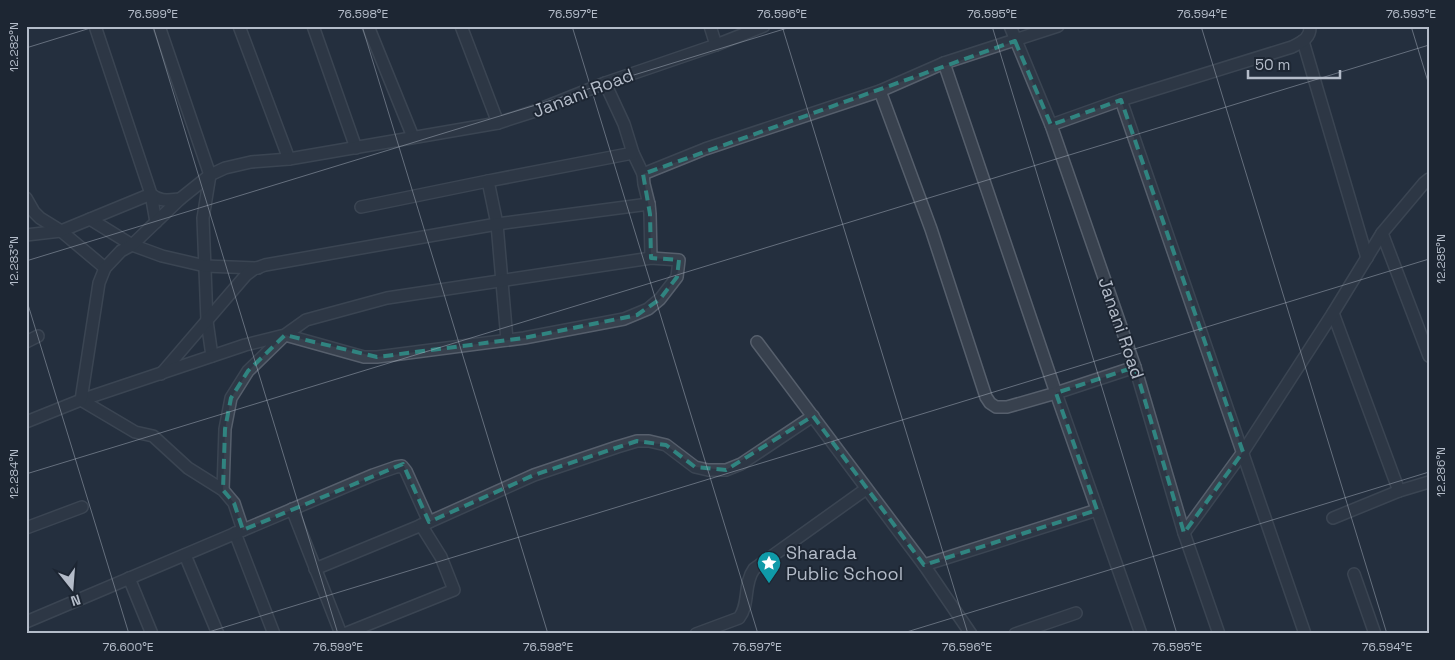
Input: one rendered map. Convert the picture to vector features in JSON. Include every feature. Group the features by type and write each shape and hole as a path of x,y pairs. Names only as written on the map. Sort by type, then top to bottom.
{"street":[{"path":"95,26 151,194 156,222"},
{"path":"159,26 210,175 203,218 207,321 212,356"},
{"path":"239,26 288,159"},
{"path":"313,26 356,148"},
{"path":"368,26 413,137"},
{"path":"461,26 498,123"},
{"path":"710,26 716,45"},
{"name":"Janani Road","path":"105,268 121,251 132,245 180,199 210,175 225,168 356,148 498,123 536,111 605,82 716,45 764,26"},
{"name":"Janani Road","path":"1010,26 1050,125 1135,367 1184,534 1219,634"},
{"path":"643,174 705,149 880,91 944,64 1058,26"},
{"path":"1050,125 1121,100 1292,47 1303,41 1309,34 1310,26"},
{"path":"1303,41 1367,258"},
{"path":"944,64 1056,393 1141,634"},
{"path":"605,82 624,124 633,153 643,174 649,204 651,258"},
{"path":"880,91 931,229 986,397 990,403 996,407 1007,407 1135,367"},
{"path":"1121,100 1305,634"},
{"path":"361,207 633,153"},
{"path":"488,181 497,224 507,340"},
{"path":"1184,534 1243,452 1382,233 1427,185"},
{"path":"151,194 161,200 180,199"},
{"path":"26,235 62,231 151,194"},
{"path":"26,198 40,218 62,231 105,268 99,284 81,400"},
{"path":"161,374 246,275 266,265 497,224 649,204"},
{"path":"90,219 132,245 162,256 205,266 258,268"},
{"path":"1382,233 1429,356"},
{"path":"26,422 81,400 245,345 285,335 364,356 378,357 507,340 624,319 638,315 660,299 678,277 679,260 651,258 387,298 306,320 285,335 248,371 231,398 224,429 223,490"},
{"path":"1333,313 1399,491"},
{"path":"26,342 38,336"},
{"path":"757,342 924,565 971,634"},
{"path":"81,400 135,432 153,436 188,468 223,490 234,503 239,532 274,634"},
{"path":"315,569 425,524 534,475 617,446 637,441 649,441 666,445 695,467 708,470 726,470 740,464 813,416"},
{"path":"26,622 129,578 185,555 292,509 373,475 402,466 406,471 425,524 454,590 343,634 292,509"},
{"path":"1333,518 1399,491 1429,482"},
{"path":"696,634 739,618 744,607 749,575 754,569 866,489"},
{"path":"26,528 82,506"},
{"path":"924,565 1097,510"},
{"path":"185,555 218,634"},
{"path":"1354,574 1375,634"},
{"path":"129,578 152,634"},
{"path":"1015,634 1076,613"}],"highlighted area":[{"path":"1015,41 1051,125 1121,100 1243,452 1184,533 1135,367 1056,393 1097,510 924,565 813,416 726,470 695,467 666,445 637,441 534,475 429,522 403,464 243,530 234,503 223,490 225,429 231,398 248,371 285,335 377,357 524,338 637,315 660,299 677,277 679,260 651,258 650,214 643,174"}],"place":[{"name":"Sharada Public School","path":"769,584"}]}
